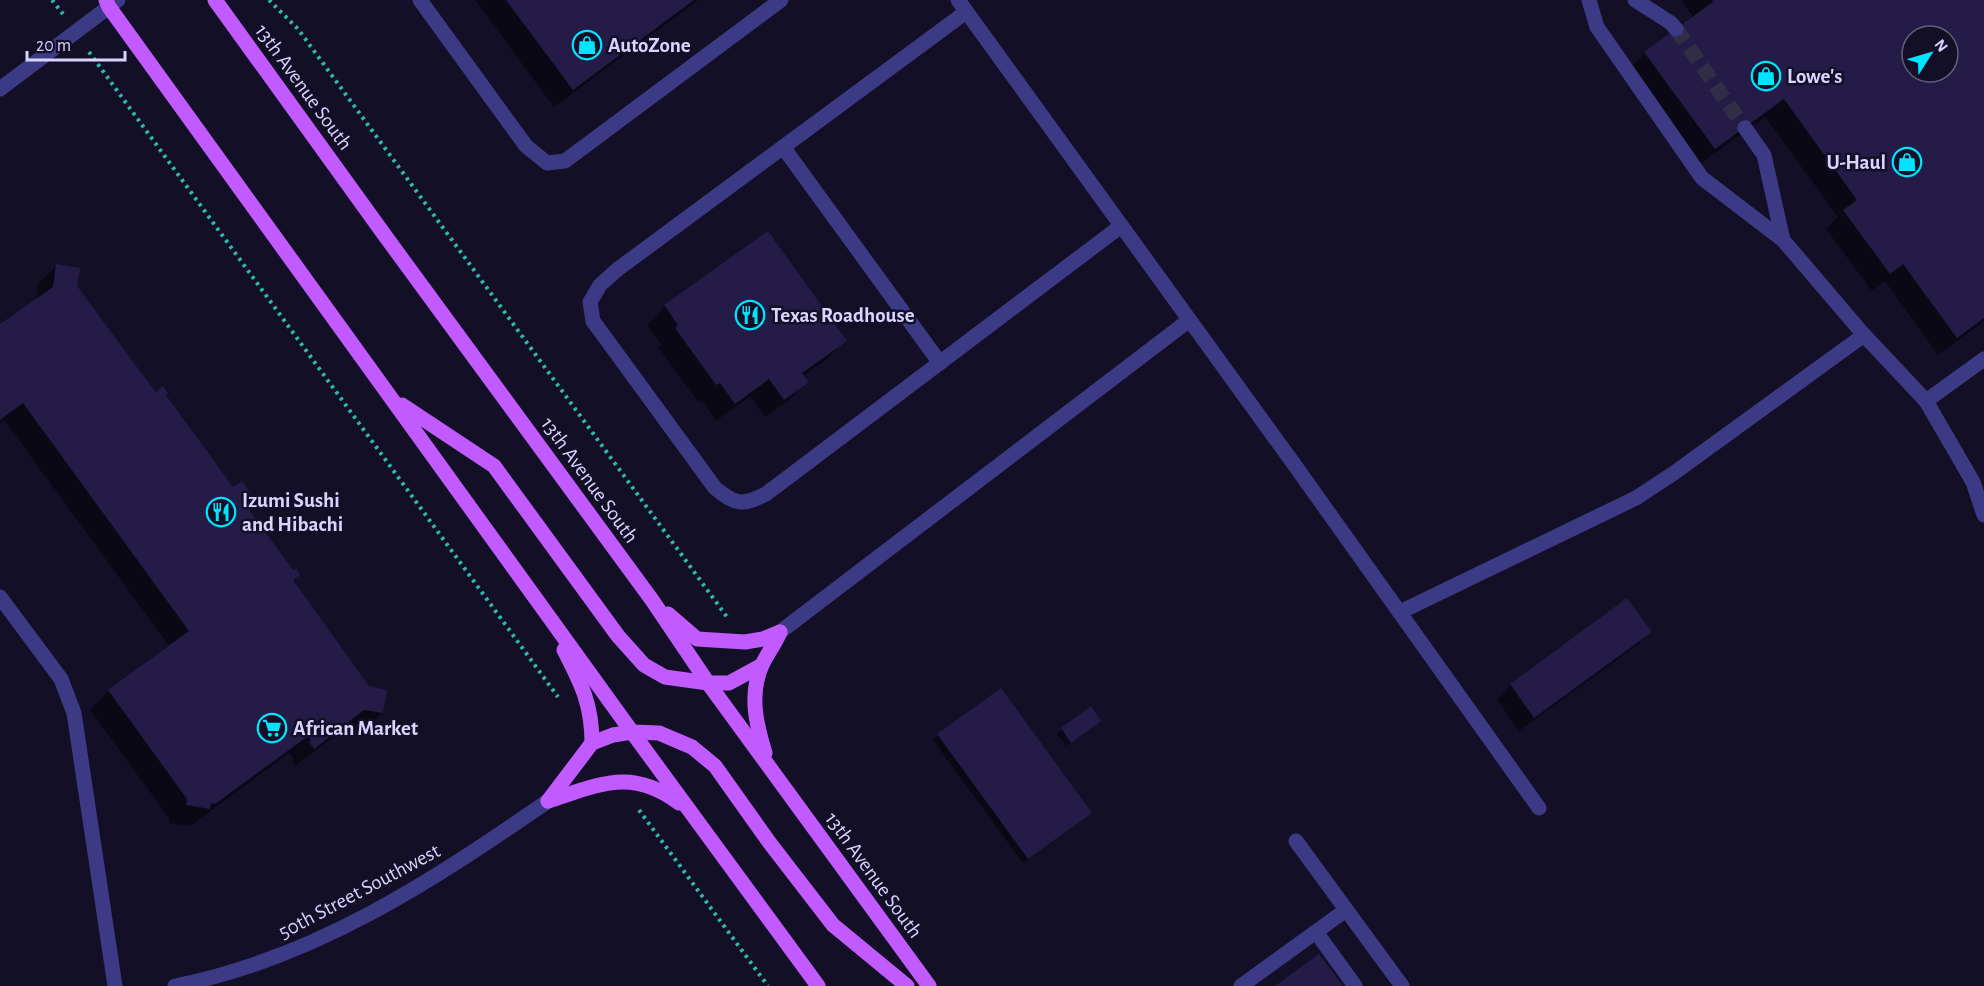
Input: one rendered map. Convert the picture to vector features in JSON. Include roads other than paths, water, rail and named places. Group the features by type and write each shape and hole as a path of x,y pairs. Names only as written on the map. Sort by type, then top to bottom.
{"main road":[{"name":"13th Avenue South","path":"215,0 652,600 708,683 929,986"},
{"path":"111,2 392,398 818,986"},
{"path":"392,398 494,466 618,636 644,665 665,677 708,683 729,683 762,665"},
{"path":"652,600 697,639 745,642 763,639 780,632"},
{"path":"541,604 585,693 592,723 592,743"},
{"path":"769,767 756,726 754,691 762,665 780,632"},
{"path":"548,801 592,743 613,735 632,732 659,733 692,747 715,766 769,842 833,925 907,986"},
{"path":"548,801 605,783 631,781 655,788 691,813"}],"street":[{"path":"420,0 526,146 547,163 565,160 781,0"},
{"path":"1589,0 1597,27 1702,178 1783,240 1864,335 1926,401 1978,478 1984,514"},
{"path":"1635,0 1671,23 1676,29"},
{"path":"0,89 111,2"},
{"path":"1121,226 766,494 748,503 728,499 715,488 593,321 590,302 600,285 618,269 783,147 962,6 1400,612 1539,808"},
{"path":"1745,128 1764,154 1783,240"},
{"path":"783,147 940,363"},
{"path":"780,632 1188,321"},
{"path":"1400,612 1636,498 1864,335"},
{"path":"1926,401 1984,359"},
{"path":"0,597 61,679 74,713 114,986"},
{"name":"50th Street Southwest","path":"175,986 210,979 281,957 344,928 420,886 479,849 548,801"},
{"path":"1296,841 1402,986"},
{"path":"1241,986 1346,910"},
{"path":"1316,932 1355,986"}],"tunnel":[{"path":"1676,29 1745,128"}],"place":[{"name":"AutoZone","path":"587,45"},
{"name":"Lowe's","path":"1766,76"},
{"name":"U-Haul","path":"1907,162"},
{"name":"Texas Roadhouse","path":"750,315"},
{"name":"Izumi Sushi and Hibachi","path":"221,512"},
{"name":"African Market","path":"272,728"}]}
